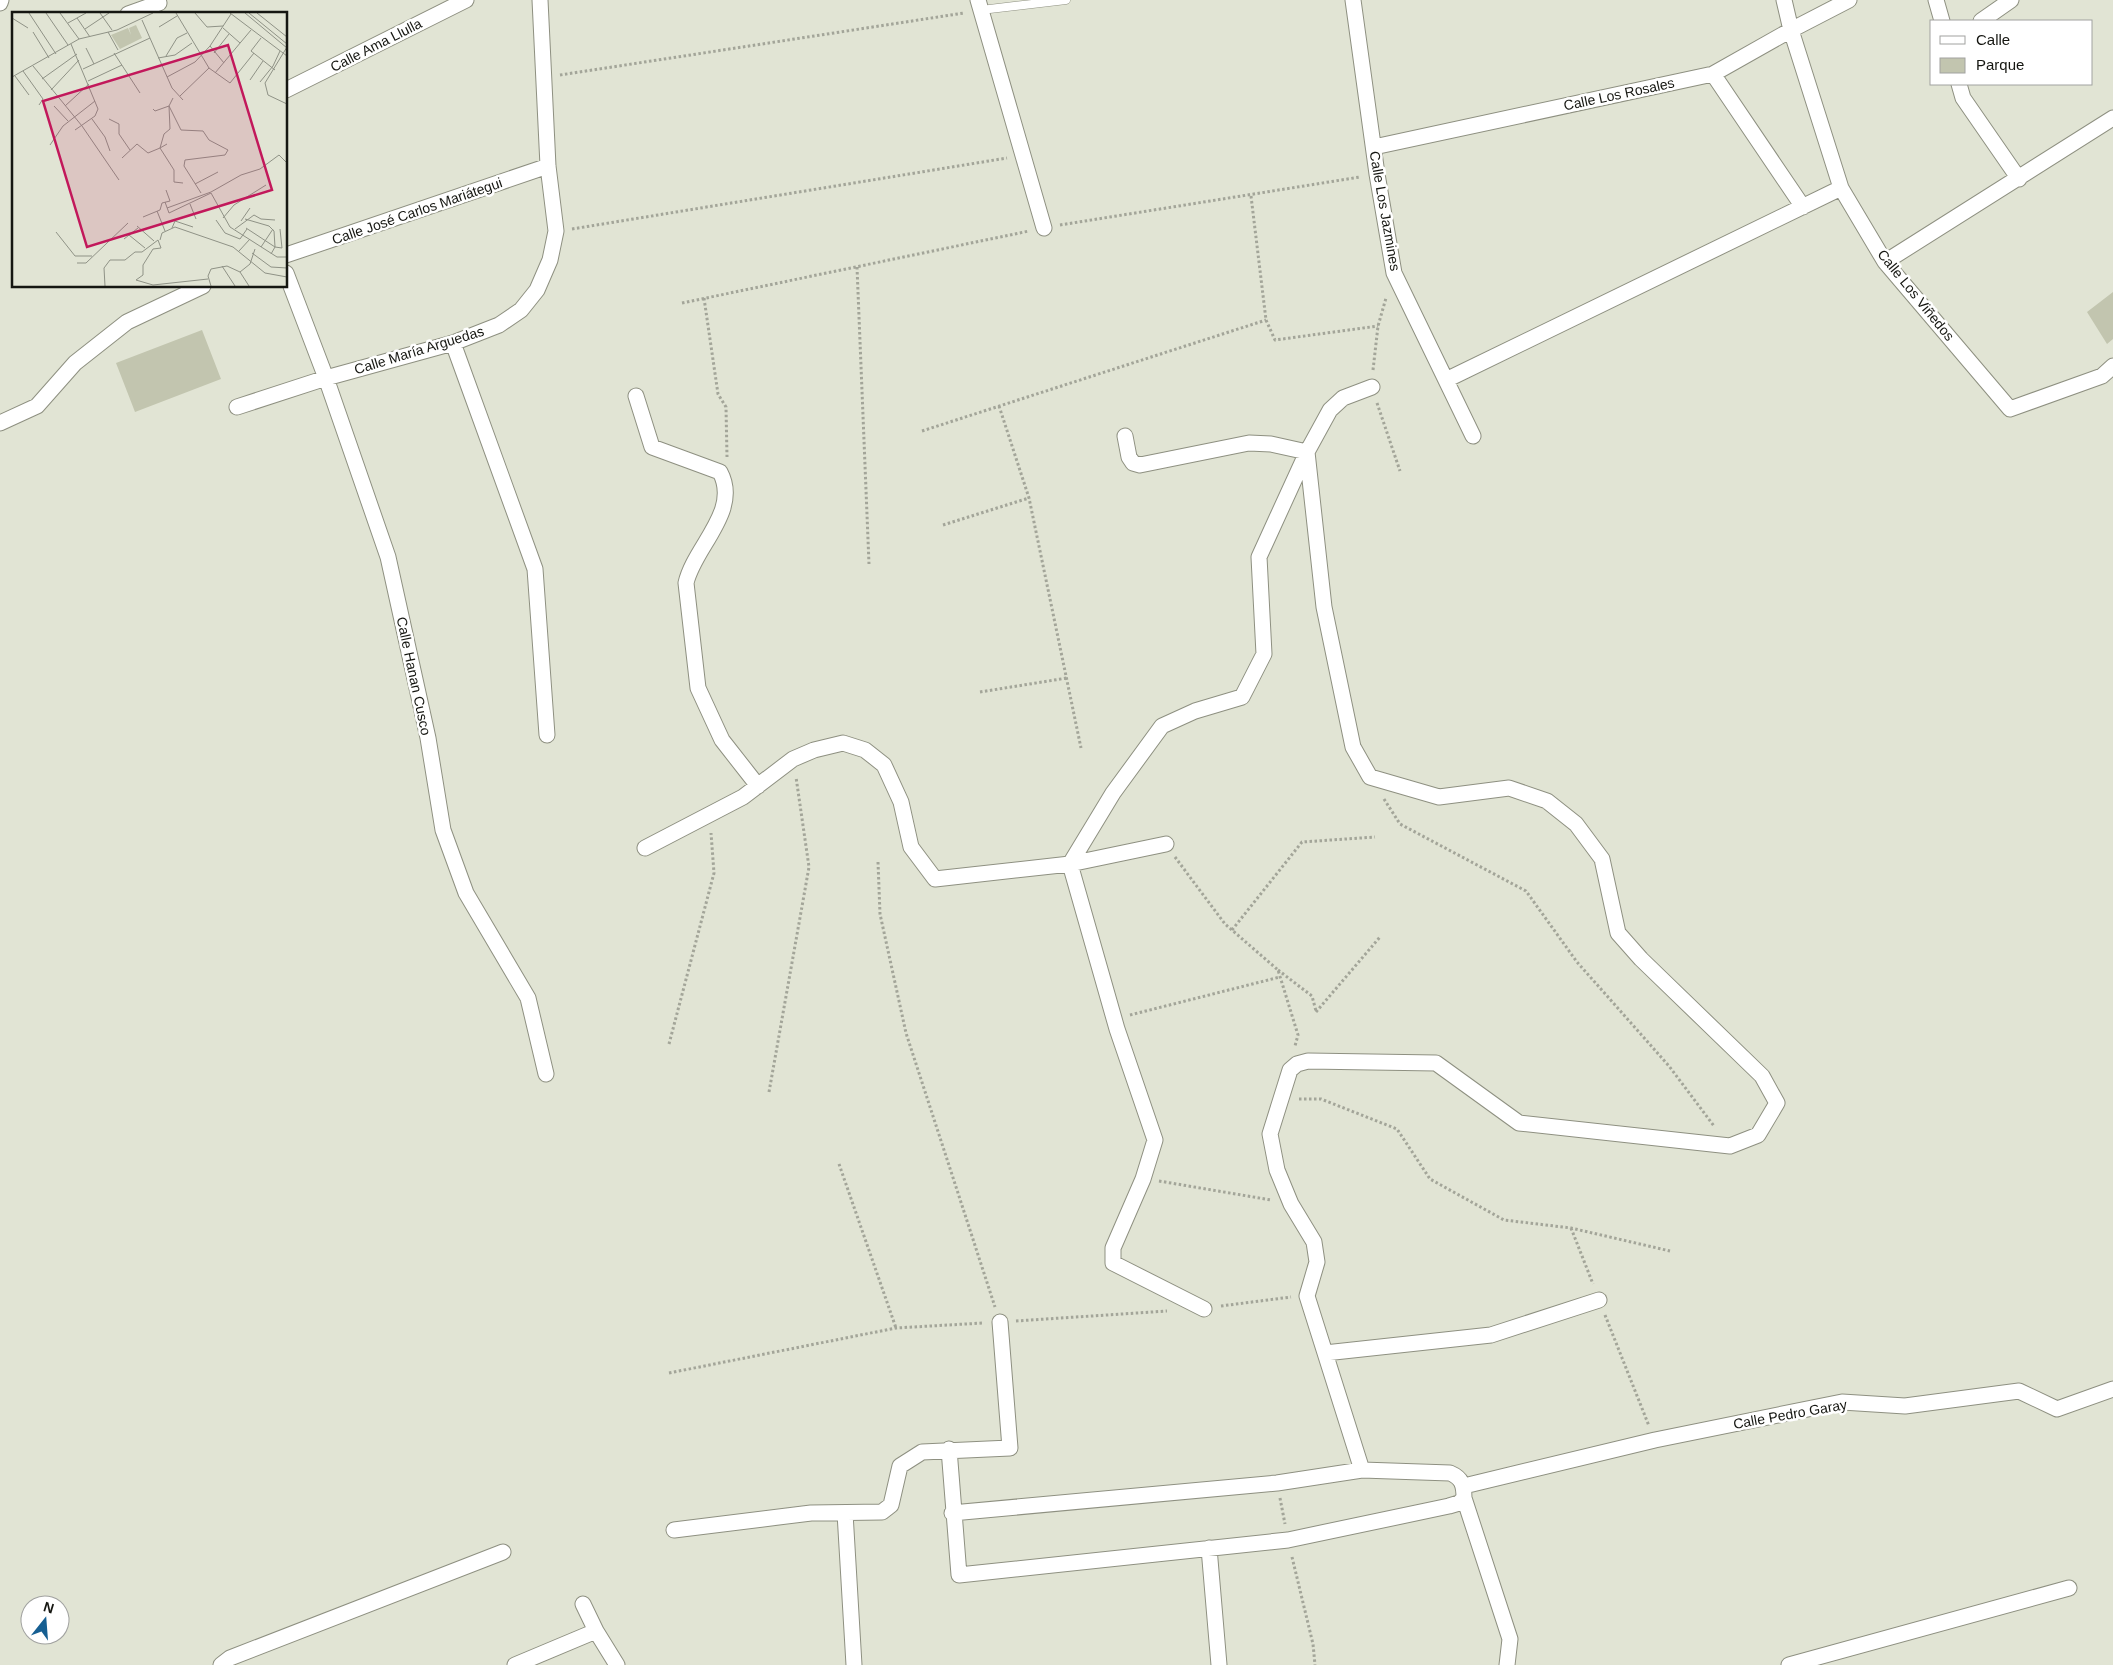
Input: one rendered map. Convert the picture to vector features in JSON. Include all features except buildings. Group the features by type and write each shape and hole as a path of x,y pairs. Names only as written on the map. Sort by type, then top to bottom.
{"street":[{"name":"Calle Ama Llulla","path":"288,89 466,0"},
{"name":"Calle María Arguedas","path":"238,407 326,378 453,343 499,325 521,310 537,290 550,260 556,231 548,166 540,0"},
{"name":"Calle Los Jazmines","path":"1353,0 1394,273 1473,436"},
{"name":"Calle Los Viñedos","path":"1784,0 1791,30 1841,188 1885,262 2010,409 2102,376 2113,366"},
{"name":"Calle Los Rosales","path":"1374,147 1713,74 1849,0"},
{"path":"1936,0 1942,20"},
{"path":"1982,20 2011,0"},
{"path":"135,12 160,5"},
{"path":"980,5 1044,228"},
{"path":"1713,74 1803,206"},
{"path":"1959,85 1963,98 2019,179"},
{"path":"1885,262 2113,118"},
{"name":"Calle José Carlos Mariátegui","path":"288,254 548,166"},
{"path":"1446,380 1841,188"},
{"name":"Calle Hanan Cusco","path":"288,278 326,378 388,557 428,738 444,830 466,893 528,998 546,1074"},
{"path":"0,423 37,406 74,363 127,322 196,288"},
{"path":"453,343 535,569 547,735"},
{"path":"1204,1309 1113,1263 1113,1248 1143,1179 1155,1140 1114,1019 1070,864 1113,793 1162,726 1195,711 1242,697 1264,654 1259,558 1307,452 1330,410 1343,398 1372,387"},
{"path":"636,396 652,447 720,472 725,482 721,514 688,570 686,583 698,688 722,740 758,786"},
{"path":"1125,436 1129,457 1133,463 1140,465 1249,443 1271,444 1307,452"},
{"path":"1307,452 1324,606 1353,747 1370,777 1440,797 1509,788 1547,801 1576,824 1602,859 1618,933 1641,959 1762,1076 1777,1103 1758,1135 1730,1146 1519,1123 1436,1063 1308,1062 1297,1064 1290,1070 1270,1134 1277,1170 1291,1204 1314,1242 1317,1262 1307,1296 1362,1470"},
{"path":"645,848 743,797 793,759 814,750 843,743 864,750 884,765 901,802 911,848 935,879 1070,864 1166,844"},
{"path":"1325,1354 1491,1335 1599,1300"},
{"path":"674,1530 811,1513 882,1512 891,1505 900,1466 922,1452 949,1449 1010,1448 1000,1322"},
{"name":"Calle Pedro Garay","path":"952,1513 958,1575 1288,1540 1449,1506 1459,1503 1464,1492 1655,1440 1842,1402 1904,1406 2019,1391 2057,1409 2113,1389"},
{"path":"949,1449 952,1513 1277,1483 1362,1470 1450,1473 1457,1475 1510,1639 1507,1665"},
{"path":"845,1513 854,1665"},
{"path":"1209,1548 1219,1665"},
{"path":"221,1665 230,1658 503,1552"},
{"path":"1789,1665 2069,1588"},
{"path":"583,1604 596,1631 617,1665"},
{"path":"515,1665 596,1631"}],"lane":[{"path":"980,5 1066,0"}],"path":[{"path":"544,78 980,5"},
{"path":"556,231 1023,156"},
{"path":"1251,196 1266,320 1275,340 1378,326"},
{"path":"857,267 869,564"},
{"path":"704,298 718,394 726,407 727,458"},
{"path":"922,430 1266,320"},
{"path":"999,406 1029,498 1081,748"},
{"path":"943,525 1029,498"},
{"path":"980,692 1067,678"},
{"path":"769,1092 809,867 793,759"},
{"path":"1370,777 1400,824 1526,891 1577,962 1669,1066 1730,1146"},
{"path":"669,1044 714,873 710,814"},
{"path":"1232,930 1302,842 1375,836"},
{"path":"1166,844 1225,924 1278,970 1312,996 1316,1012 1380,937"},
{"path":"878,862 880,914 906,1033 1000,1322"},
{"path":"1278,970 1298,1035"},
{"path":"1114,1019 1280,977"},
{"path":"1281,1099 1322,1099 1397,1129 1430,1179 1504,1220 1571,1228 1670,1250"},
{"path":"839,1164 896,1328"},
{"path":"1143,1179 1291,1204"},
{"path":"1571,1228 1655,1440"},
{"path":"1277,1483 1288,1540 1313,1644 1315,1665"}],"green space":[{"path":"2113,292 2113,339 2107,344 2087,312"},
{"path":"202,330 221,379 135,412 116,363"}]}
